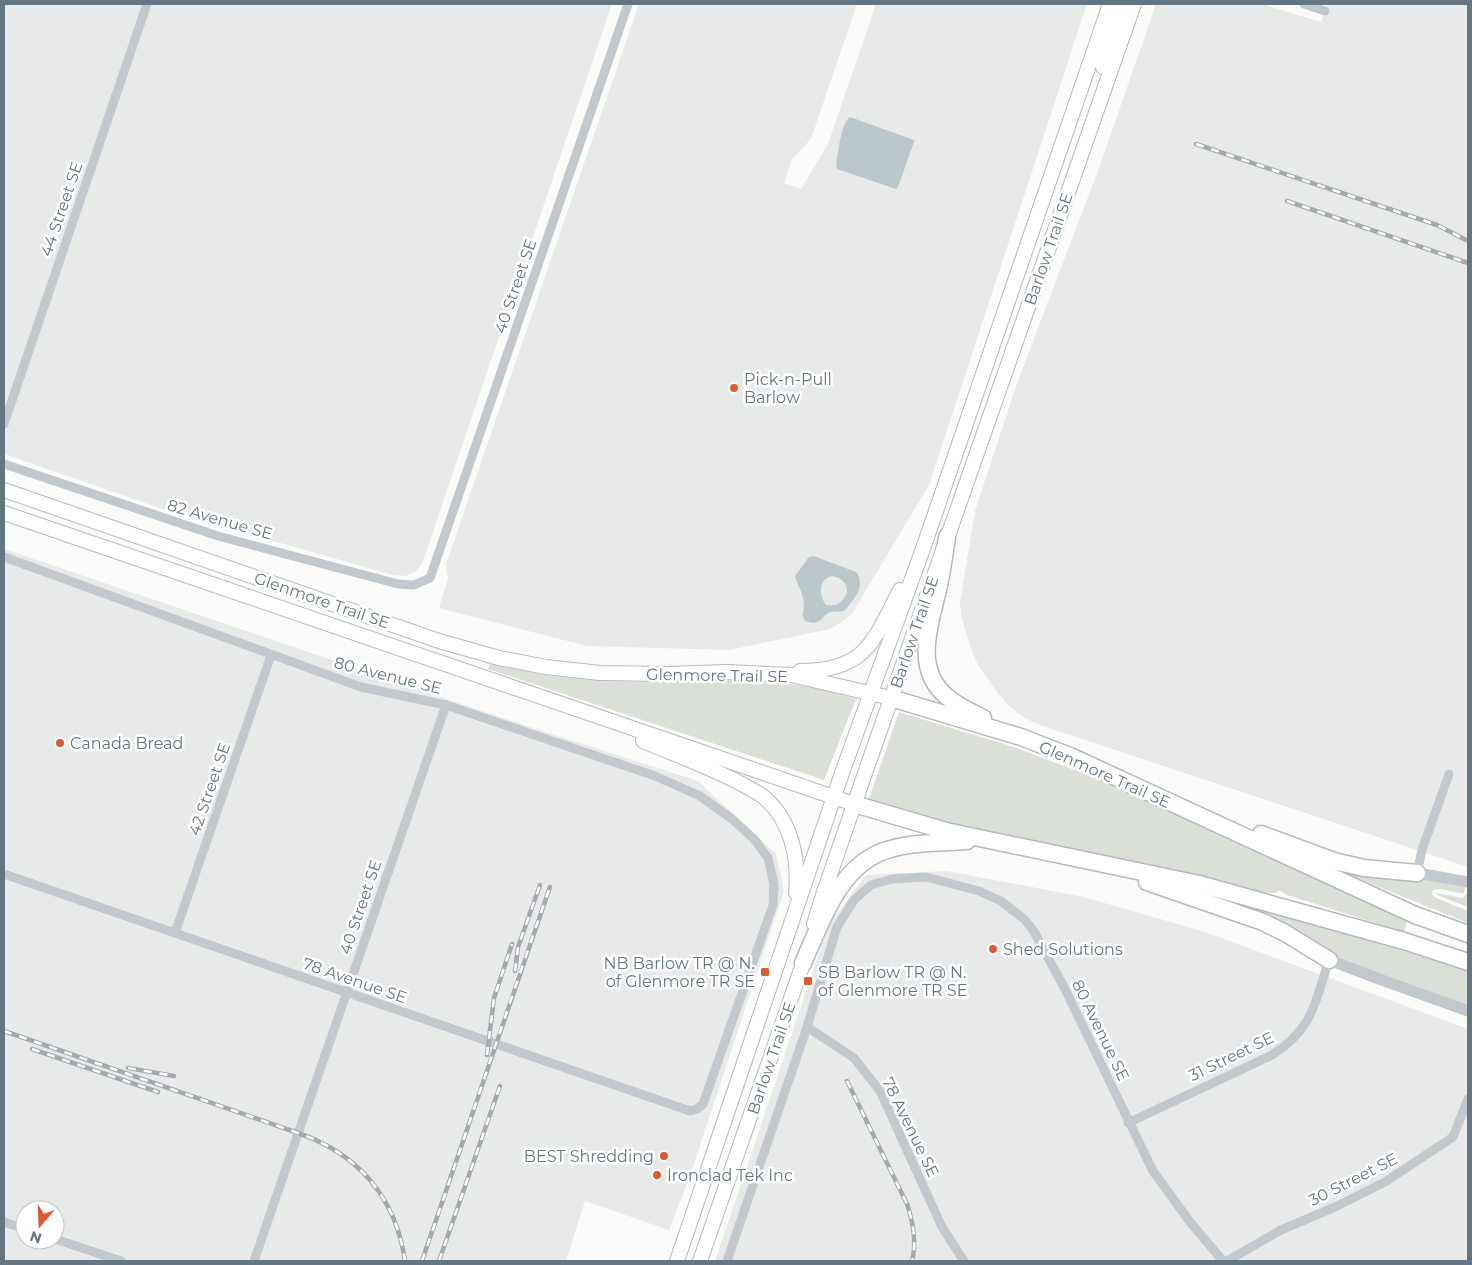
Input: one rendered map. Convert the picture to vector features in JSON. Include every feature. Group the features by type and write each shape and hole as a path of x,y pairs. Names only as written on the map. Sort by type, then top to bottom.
{"highway":[{"path":"947,537 939,586 925,648 931,675 947,696 960,706 1021,737"},
{"name":"Glenmore Trail SE","path":"891,698 1021,737 1112,775 1275,852 1415,915 1468,934"},
{"path":"1112,775 1320,857 1364,868 1417,873"},
{"path":"854,804 946,831 1199,884 1404,941 1468,962"},
{"path":"803,963 833,899 850,875 860,865 886,850 914,844 989,840"},
{"path":"1068,857 1255,919 1285,933 1329,960"}],"main road":[{"path":"1082,82 1101,4"},
{"name":"Barlow Trail SE","path":"677,1261 835,793 925,543 1110,4"},
{"path":"1088,136 1089,120 1120,4"},
{"name":"Barlow Trail SE","path":"700,1261 803,963 823,895 854,804 1134,4"},
{"path":"1120,43 1140,4"},
{"name":"Glenmore Trail SE","path":"4,490 430,638 499,658 546,667 600,673 757,672 790,675 891,698"},
{"name":"Glenmore Trail SE","path":"4,513 672,742 760,763 835,793"},
{"path":"757,672 817,671 845,666 856,659 867,650 875,638 925,543"},
{"path":"580,711 611,728 735,780 765,798 780,816 794,848 798,875 796,895 788,931"},
{"path":"835,793 848,788 864,776"},
{"path":"835,793 854,804"}],"street":[{"name":"44 Street SE","path":"4,424 148,4"},
{"name":"40 Street SE","path":"430,578 628,4"},
{"path":"1304,4 1325,11"},
{"name":"82 Avenue SE","path":"4,464 218,536 398,584 414,585 430,578"},
{"name":"80 Avenue SE","path":"4,557 361,687 446,705 655,776 700,796 732,819 754,839 768,858 774,884 773,905 703,1104 697,1109"},
{"name":"42 Street SE","path":"175,933 271,655"},
{"name":"40 Street SE","path":"254,1261 446,705"},
{"path":"1449,774 1422,850 1417,873 1468,882"},
{"name":"78 Avenue SE","path":"4,874 690,1111 697,1109"},
{"name":"80 Avenue SE","path":"727,1261 807,1027 837,927 854,900 871,885 892,878 926,877 979,891 1001,901 1024,919 1036,935 1064,987 1128,1123 1153,1171 1190,1222 1223,1261"},
{"path":"1329,960 1468,1011"},
{"name":"31 Street SE","path":"1128,1123 1286,1046 1305,1026 1329,960"},
{"name":"78 Avenue SE","path":"807,1027 854,1058 880,1090 942,1227 964,1261"},
{"name":"30 Street SE","path":"1227,1261 1281,1230 1335,1207 1385,1182 1453,1137 1468,1099"},
{"path":"65,1242 121,1261"}],"shaded area":[{"path":"4,4 612,4 422,564 415,572 405,576 393,575 210,523 157,507 4,454"},
{"path":"639,4 857,4 811,139 792,159 784,183 801,189 828,144 876,4 1087,4 929,485 853,612 845,620 830,629 729,650 587,646 439,608 448,578 446,564"},
{"path":"1156,4 1262,4 1321,22 1328,4 1468,4 1468,867 1037,724 1009,706 978,665 971,649 961,615 960,602 975,511 1016,386 1099,168"},
{"path":"850,117 914,140 896,189 837,169 842,132"},
{"path":"4,549 527,726 698,781 776,854 784,891 691,1173 669,1230 585,1201 566,1261 4,1261"},
{"path":"814,556 856,572 860,582 858,593 844,611 827,613 815,623 805,621 802,615 804,605 795,576 809,557","holes":["836,577 845,583 847,593 839,604 826,605 821,592 822,584 827,578"]},
{"path":"490,663 553,676 601,681 638,682 719,679 771,681 820,689 857,699 824,780 488,669"},
{"path":"899,712 1014,747 1127,790 1408,918 1404,932 1287,895 1279,890 1275,893 1266,893 1131,862 959,827 870,800"},
{"path":"1330,867 1383,876 1429,880 1465,887 1464,893 1437,889 1433,890 1432,894 1436,898 1468,911 1468,923"},
{"path":"947,871 1084,897 1205,932 1468,1029 1468,1261 715,1261 829,924 866,875"},
{"path":"1436,893 1462,898 1468,893 1468,907 1437,895"},
{"path":"1224,900 1352,935 1468,971 1468,1007 1352,965"}],"railway":[{"path":"1196,144 1437,225 1468,241"},
{"path":"1287,201 1468,263"},
{"path":"515,971 518,947 540,885"},
{"path":"422,1261 550,887"},
{"path":"487,1055 494,998 512,944"},
{"path":"4,1031 320,1142 339,1153 371,1181 393,1217 405,1261"},
{"path":"32,1049 158,1092"},
{"path":"128,1068 174,1076"},
{"path":"847,1081 907,1204 914,1232 912,1261"},
{"path":"439,1261 500,1086"}],"place":[{"name":"Pick-n-Pull Barlow","path":"734,388"},
{"name":"Canada Bread","path":"60,743"},
{"name":"Shed Solutions","path":"993,949"},
{"name":"NB Barlow TR @ N. of Glenmore TR SE","path":"765,972"},
{"name":"SB Barlow TR @ N. of Glenmore TR SE","path":"808,981"},
{"name":"BEST Shredding","path":"664,1156"},
{"name":"Ironclad Tek Inc","path":"657,1175"}]}
